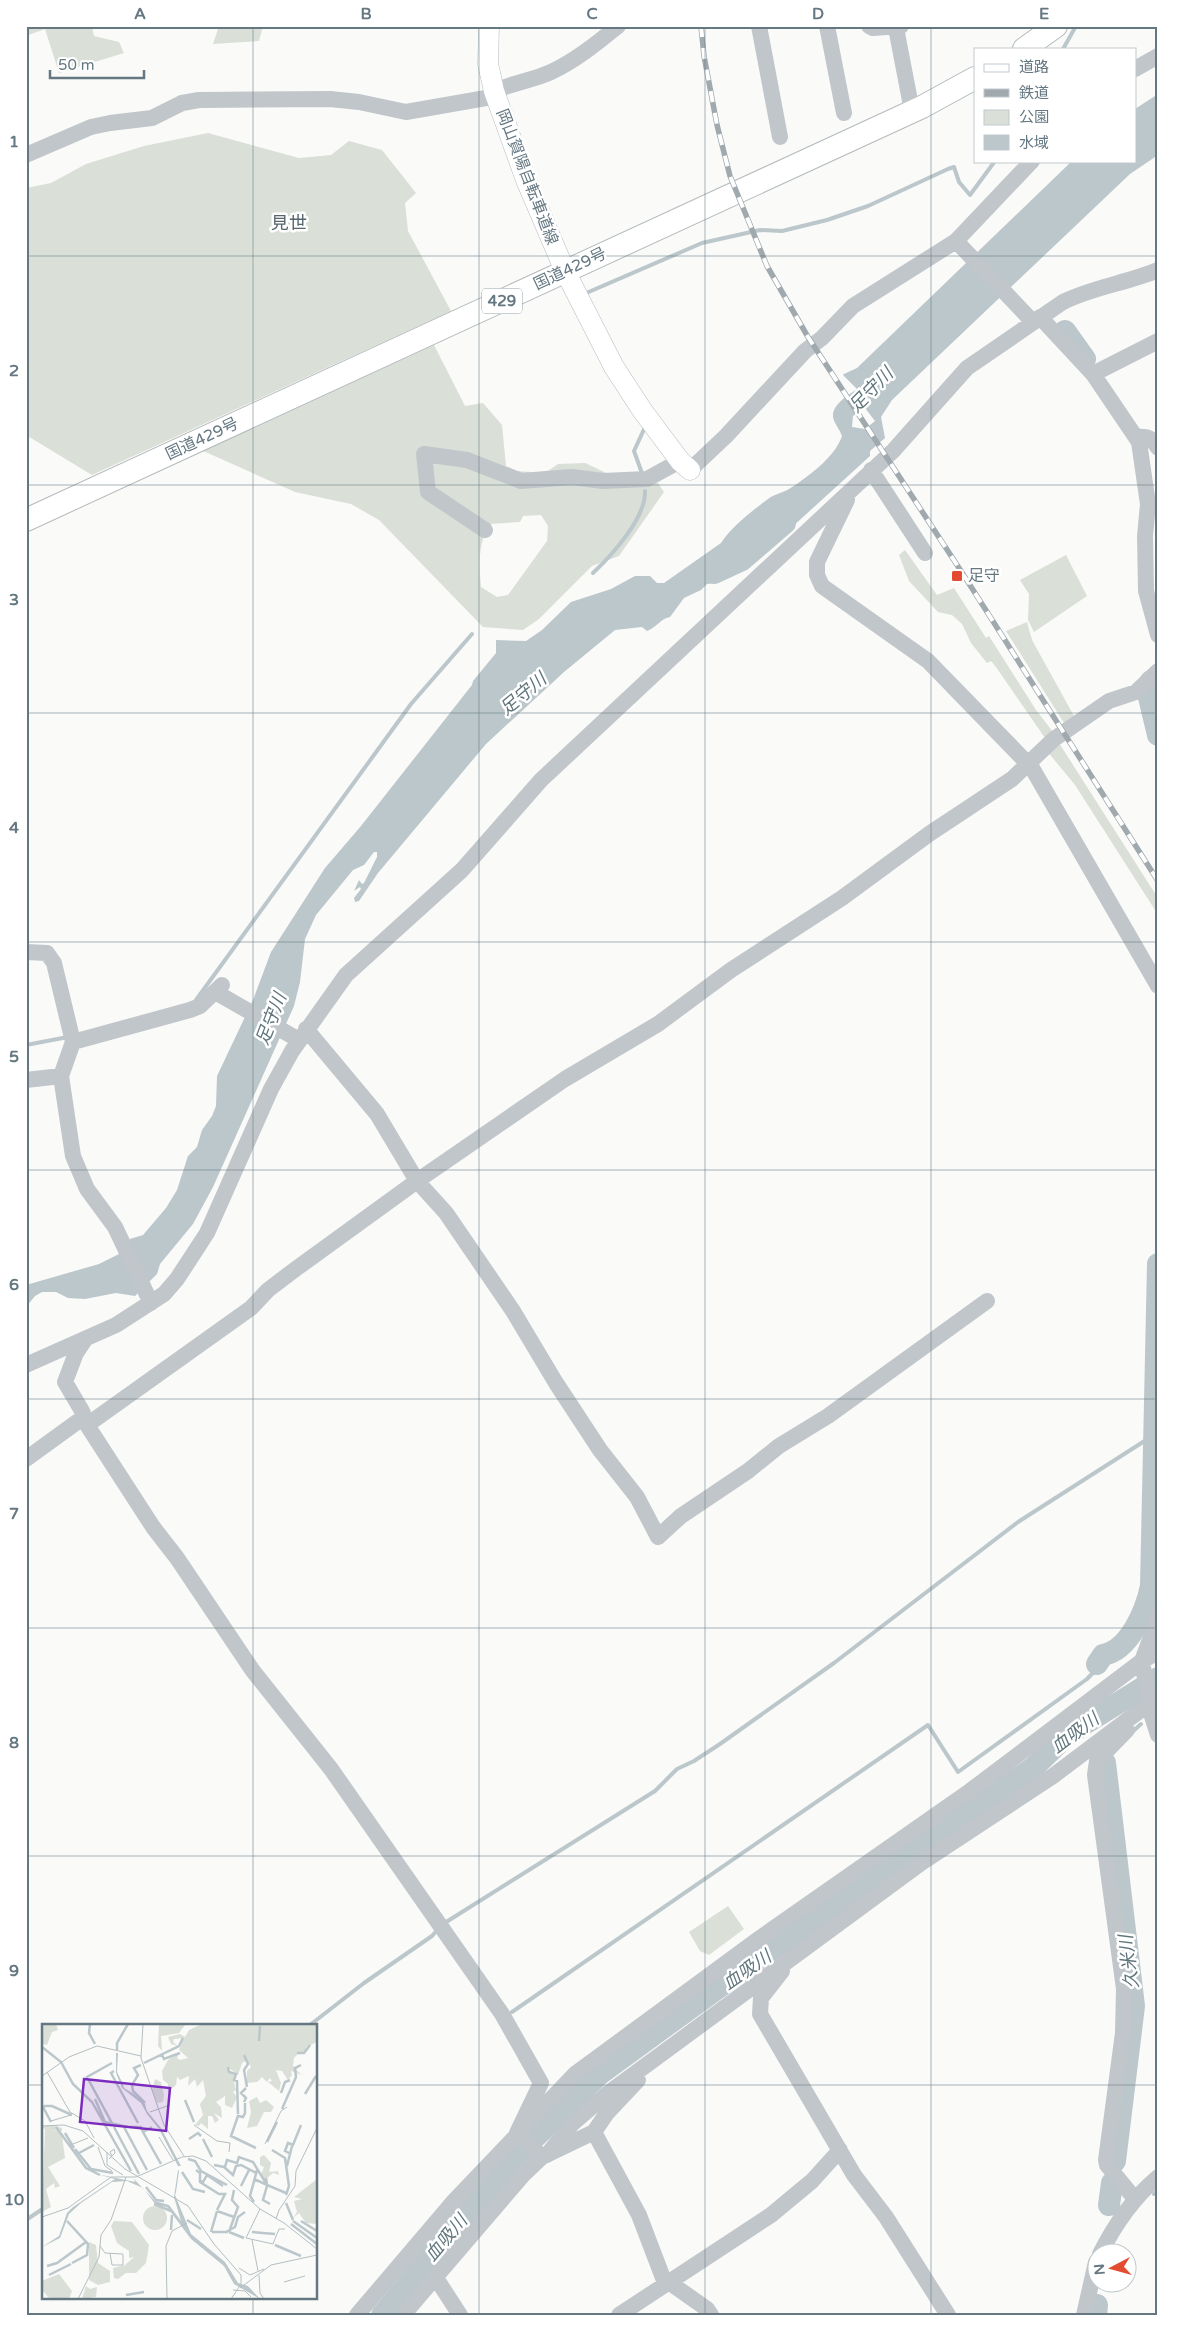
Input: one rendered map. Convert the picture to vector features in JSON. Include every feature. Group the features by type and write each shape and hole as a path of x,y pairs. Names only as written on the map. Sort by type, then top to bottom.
{"highway":[{"path":"1025,48 1056,26"},
{"name":"国道429号","path":"26,520 912,111 974,79"}],"main road":[{"name":"岡山賀陽自転車道線","path":"488,26 488,64 494,91 526,180 565,271 614,367 642,410 685,466"}],"street":[{"path":"26,155 92,127 110,122 152,118 182,103 199,100 338,100 406,112 486,98 494,91 528,81 558,69 618,26"},
{"path":"759,26 780,137"},
{"path":"827,26 844,113"},
{"path":"869,26 873,28 899,27 912,111"},
{"path":"1136,69 1158,56"},
{"path":"485,530 428,492 424,454 467,460 521,481 572,477 603,481 647,480 685,466 732,429 804,351 822,338 852,306 958,243 1031,162"},
{"path":"958,243 1032,317 1093,374 1136,437 1144,468 1148,504 1145,536 1146,591 1158,635"},
{"path":"26,1365 84,1341 116,1325 150,1301 164,1294 177,1279 207,1233 271,1089 299,1035 346,975 462,870 542,780 893,451 967,368 1032,317 1075,296 1121,284 1158,270"},
{"path":"1093,374 1158,341"},
{"path":"1136,437 1147,436 1153,440 1158,448"},
{"path":"872,470 924,553"},
{"path":"851,491 816,562 817,575 822,586 928,661 1032,768 1158,986"},
{"path":"26,1459 77,1422 251,1308 268,1290 416,1178 565,1079 658,1024 732,970 842,898 929,834 1012,778 1061,733 1109,701 1136,692 1158,671"},
{"path":"26,952 42,952 52,958 72,1038 61,1076 73,1156 87,1189 115,1227 116,1233 150,1301"},
{"path":"72,1038 190,1010 200,1006 220,991 299,1035 377,1114 416,1178 446,1213 513,1311 580,1421 637,1497 658,1537 681,1516 748,1471 779,1446 828,1416 987,1301"},
{"path":"26,1080 61,1076"},
{"path":"84,1341 76,1353 66,1382 84,1418 153,1527 177,1558 253,1671 331,1769 502,2014 541,2083 520,2135"},
{"path":"1158,1613 1142,1665 1152,1700 1158,1735"},
{"path":"357,2315 442,2214 520,2135 575,2074 760,1938 977,1786 1158,1652"},
{"path":"403,2315 498,2204 543,2155 572,2124 607,2094 797,1952 921,1863 1053,1776 1152,1700"},
{"path":"1135,2199 1107,2165 1106,2160 1123,2033 1124,1989 1095,1775 1097,1761 1152,1700"},
{"path":"797,1952 761,1998 760,2014 854,2175 886,2217 948,2315"},
{"path":"543,2155 594,2132 607,2113 639,2079 646,2065"},
{"path":"594,2132 639,2215 663,2278 707,2309 712,2315"},
{"path":"520,2135 543,2155"},
{"path":"620,2315 771,2215 812,2181 840,2150"},
{"path":"1105,2244 1117,2221 1135,2199 1158,2177"},
{"path":"436,2278 460,2315"},
{"path":"1084,2315 1089,2294"}],"green space":[{"path":"26,26 92,26 94,36 119,42 124,53 59,73 45,29 26,36"},
{"path":"219,26 263,26 259,41 213,44"},
{"path":"208,133 299,158 331,155 349,141 382,150 416,193 405,203 408,231 451,311 92,475 26,435 26,188 51,183 86,164 144,146"},
{"path":"434,345 465,406 483,403 502,425 506,466 517,471 545,473 558,464 585,463 630,484 658,483 664,492 619,556 592,566 539,619 523,630 483,627 379,520 351,504 295,492 201,450","holes":["541,515 548,526 547,541 508,595 497,597 481,587 480,555 485,532 489,524 520,522 523,516"]},
{"path":"905,550 937,595 954,588 986,638 989,636 1036,710 1053,732 1045,738 996,667 991,661 987,663 971,643 962,624 952,615 938,612 909,581 899,555"},
{"path":"1066,555 1087,596 1034,632 1028,620 1029,594 1020,580"},
{"path":"1027,622 1032,640 1074,716 1064,723 1006,631"},
{"path":"1059,743 1156,895 1155,910 1075,785 1047,751"},
{"path":"728,1906 744,1929 709,1955 700,1951 689,1932"}],"water":[{"path":"1158,94 1158,155 1130,174 892,400 881,417 885,438 870,451 870,456 769,548 765,548 762,540 752,542 746,548 739,565 733,573 721,581 707,584 701,590 684,598 670,617 647,631 642,627 615,630 564,672 486,744 378,873 359,901 355,902 354,898 361,889 360,887 354,891 359,880 362,884 364,883 377,857 377,852 374,852 364,865 353,870 316,915 305,939 300,982 294,1006 213,1187 193,1224 160,1264 157,1274 135,1296 116,1293 85,1299 68,1298 56,1292 42,1292 35,1296 26,1307 26,1285 99,1264 121,1253 130,1239 143,1235 166,1208 177,1190 188,1156 197,1147 202,1130 212,1116 216,1106 217,1076 253,1000 271,952 325,868 361,826 496,653 496,640 526,641 542,630 571,602 611,589 635,576 650,576 657,583 664,583 721,543 736,525 749,514 768,499 784,492 804,479 827,459 842,436 833,417 833,412 842,400 857,389 843,375 857,368 1071,162 1136,162 1136,108","holes":["865,408 875,421 865,429 852,427 853,416"]}],"waterway":[{"path":"1064,48 1076,26"},
{"path":"584,294 702,243 760,230 782,231 827,220 868,206 954,167 959,182 970,195 994,162"},
{"name":"久米川","path":"1065,331 1085,359"},
{"path":"643,476 634,451 646,425"},
{"path":"593,573 618,546 634,524 644,502 645,491"},
{"name":"足守川","path":"714,573 742,560 785,523"},
{"path":"196,1000 411,704 472,634"},
{"name":"久米川","path":"1158,677 1151,681 1147,689 1158,735"},
{"path":"26,1045 68,1037"},
{"name":"久米川","path":"1097,1664 1103,1655 1113,1652 1129,1637 1141,1617 1151,1586 1158,1264"},
{"path":"443,1924 655,1791 677,1769 694,1761 720,1744 834,1663 1018,1522 1157,1433"},
{"path":"512,2012 928,1725 958,1772 1087,1679 1112,1653"},
{"name":"血吸川","path":"382,2315 510,2162 601,2073 744,1969 1034,1767 1067,1735 1158,1678"},
{"path":"1131,1733 1141,1724"},
{"name":"久米川","path":"1105,1767 1107,1757"},
{"name":"久米川","path":"1105,1763 1134,2006 1115,2161"},
{"path":"311,2024 364,1983 432,1936 438,1929"},
{"name":"久米川","path":"1109,2205 1112,2183"},
{"path":"1154,2194 1158,2191"},
{"path":"26,2220 42,2209"},
{"name":"久米川","path":"1096,2315 1097,2305"}],"railway":[{"path":"701,26 704,56 717,125 730,176 767,266 808,337 961,571 1158,881"}],"place":[{"name":"足守","path":"957,576"}],"district":[{"name":"見世","path":"289,223"}]}
